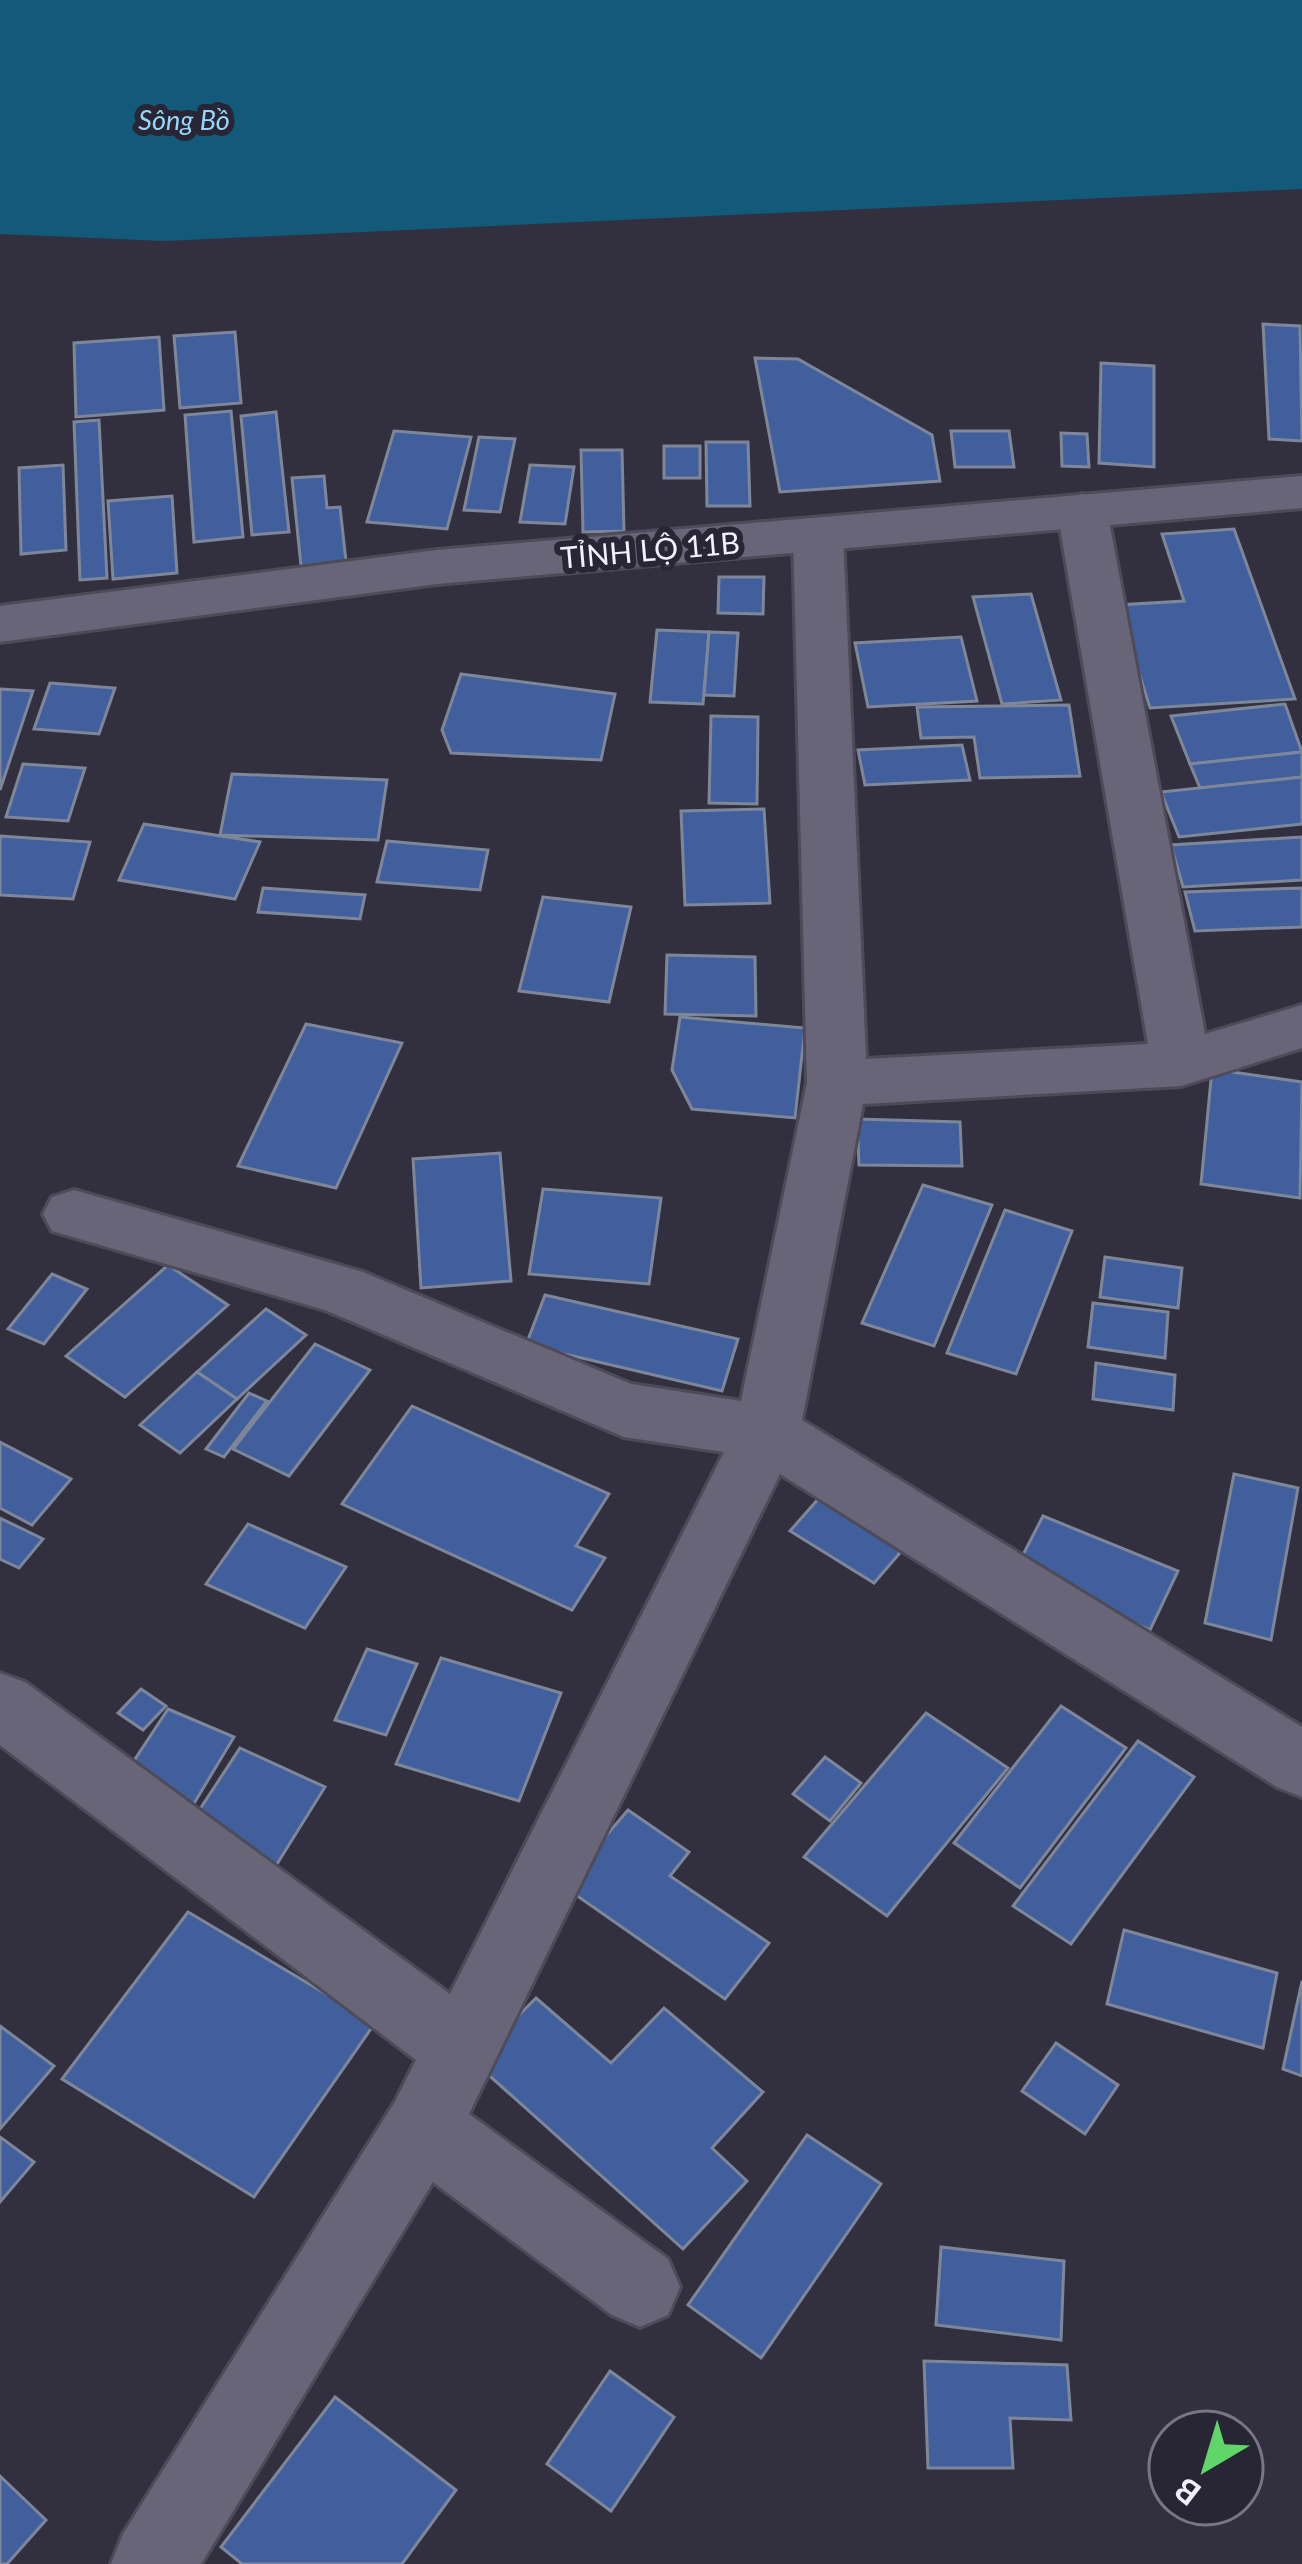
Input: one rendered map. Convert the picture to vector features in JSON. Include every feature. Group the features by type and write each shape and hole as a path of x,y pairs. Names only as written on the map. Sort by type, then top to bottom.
{"main road":[{"name":"TỈNH LỘ 11B","path":"0,624 436,568 1302,492"}],"street":[{"path":"1082,510 1181,1064"},
{"path":"153,2564 423,2127 767,1432 837,1083 818,534"},
{"path":"837,1083 1181,1064 1302,1026"},
{"path":"74,1214 341,1290 624,1410 767,1432 1302,1765"},
{"path":"0,1704 464,2050"},
{"path":"423,2127 640,2287"}],"water":[{"name":"Sông Bồ","path":"0,0 1302,0 1302,189 164,241 0,234"}],"building":[{"path":"1263,324 1300,326 1302,441 1269,439"},
{"path":"235,332 241,403 180,408 174,336"},
{"path":"159,337 164,410 76,417 74,343"},
{"path":"755,358 798,359 932,435 940,481 780,492"},
{"path":"1101,363 1154,366 1154,467 1099,463"},
{"path":"231,411 243,537 194,542 185,415"},
{"path":"276,412 289,532 252,535 241,416"},
{"path":"99,420 107,578 80,580 74,422"},
{"path":"394,431 471,437 447,529 367,522"},
{"path":"951,431 1009,431 1014,467 955,467"},
{"path":"1061,433 1087,434 1089,467 1062,466"},
{"path":"479,437 515,439 500,512 464,510"},
{"path":"706,442 748,442 750,506 707,506"},
{"path":"664,446 700,446 700,478 664,478"},
{"path":"581,450 622,450 624,531 583,532"},
{"path":"63,465 66,550 21,554 19,468"},
{"path":"530,465 574,467 565,524 520,522"},
{"path":"324,476 327,508 340,507 346,561 301,566 292,478"},
{"path":"172,496 177,573 113,579 108,501"},
{"path":"1234,529 1295,699 1150,708 1118,605 1184,601 1162,534"},
{"path":"719,577 764,577 763,614 718,613"},
{"path":"1031,594 1061,700 1002,704 973,597"},
{"path":"657,630 709,632 703,704 650,702"},
{"path":"709,632 738,633 734,696 704,695"},
{"path":"961,637 977,701 868,707 855,643"},
{"path":"461,674 615,694 601,760 451,753 442,730"},
{"path":"50,683 115,688 99,734 34,729"},
{"path":"0,689 33,691 0,790"},
{"path":"1285,704 1302,752 1190,764 1171,716"},
{"path":"1069,705 1080,776 980,778 974,737 921,738 917,707"},
{"path":"711,716 758,717 757,804 709,803"},
{"path":"962,745 970,780 865,785 858,750"},
{"path":"1302,752 1302,777 1200,788 1190,764"},
{"path":"23,764 85,768 68,821 6,817"},
{"path":"232,774 387,780 378,840 220,835"},
{"path":"1302,777 1302,824 1179,837 1161,792"},
{"path":"764,809 770,903 685,905 681,811"},
{"path":"144,824 260,842 235,899 119,880"},
{"path":"0,836 90,842 73,899 0,895"},
{"path":"1302,837 1302,880 1183,887 1171,845"},
{"path":"387,841 488,850 480,890 377,882"},
{"path":"263,888 365,895 360,919 258,912"},
{"path":"1302,888 1302,927 1195,931 1185,892"},
{"path":"543,897 631,907 609,1002 519,991"},
{"path":"667,955 755,957 756,1016 665,1014"},
{"path":"680,1017 805,1028 795,1118 692,1109 672,1070"},
{"path":"306,1024 402,1043 336,1188 238,1166"},
{"path":"1212,1069 1302,1082 1300,1198 1201,1184"},
{"path":"857,1119 960,1122 962,1166 859,1165"},
{"path":"500,1153 511,1281 421,1288 413,1159"},
{"path":"923,1185 992,1205 934,1346 862,1323"},
{"path":"543,1189 661,1198 649,1284 529,1274"},
{"path":"1005,1210 1072,1231 1016,1374 947,1353"},
{"path":"1105,1257 1182,1268 1178,1308 1100,1297"},
{"path":"168,1265 228,1305 125,1397 66,1356"},
{"path":"52,1274 87,1289 44,1344 8,1329"},
{"path":"545,1295 738,1339 722,1391 526,1345"},
{"path":"1093,1303 1168,1312 1165,1358 1088,1347"},
{"path":"266,1309 306,1335 237,1399 197,1372"},
{"path":"315,1344 370,1370 289,1476 233,1449"},
{"path":"1096,1363 1175,1375 1173,1410 1093,1399"},
{"path":"197,1372 237,1399 180,1453 140,1425"},
{"path":"249,1393 267,1401 224,1457 206,1449"},
{"path":"412,1406 609,1494 576,1546 605,1558 572,1610 342,1504"},
{"path":"0,1442 71,1479 32,1525 0,1508"},
{"path":"1234,1474 1298,1488 1271,1640 1205,1623"},
{"path":"827,1489 911,1540 874,1583 790,1531"},
{"path":"1043,1516 1178,1571 1150,1630 1014,1572"},
{"path":"0,1518 43,1539 19,1568 0,1559"},
{"path":"248,1524 346,1567 305,1628 206,1584"},
{"path":"367,1649 417,1664 386,1735 335,1720"},
{"path":"441,1658 561,1693 519,1801 396,1764"},
{"path":"141,1689 166,1706 143,1730 118,1713"},
{"path":"1061,1706 1126,1748 1020,1888 954,1843"},
{"path":"168,1709 234,1737 187,1815 118,1785"},
{"path":"926,1713 1008,1768 887,1916 804,1857"},
{"path":"1138,1741 1194,1777 1071,1944 1013,1906"},
{"path":"240,1748 325,1787 267,1880 181,1838"},
{"path":"825,1757 861,1783 830,1821 793,1794"},
{"path":"628,1810 689,1852 670,1876 769,1943 725,1999 563,1886"},
{"path":"188,1912 375,2023 254,2197 62,2079"},
{"path":"1124,1930 1277,1973 1263,2048 1107,2004"},
{"path":"1302,1981 1302,2076 1283,2069"},
{"path":"536,1998 611,2063 664,2008 763,2092 712,2148 747,2181 683,2249 473,2061"},
{"path":"0,2026 54,2066 0,2129"},
{"path":"1056,2043 1118,2085 1085,2134 1022,2091"},
{"path":"807,2135 881,2184 761,2358 688,2305"},
{"path":"0,2137 34,2162 0,2202"},
{"path":"941,2247 1064,2261 1061,2340 936,2325"},
{"path":"924,2361 1067,2365 1071,2420 1010,2418 1013,2468 928,2468"},
{"path":"610,2371 674,2417 611,2511 547,2464"},
{"path":"335,2397 456,2490 402,2564 242,2564 221,2547"},
{"path":"0,2476 46,2520 7,2564 0,2564"}]}
